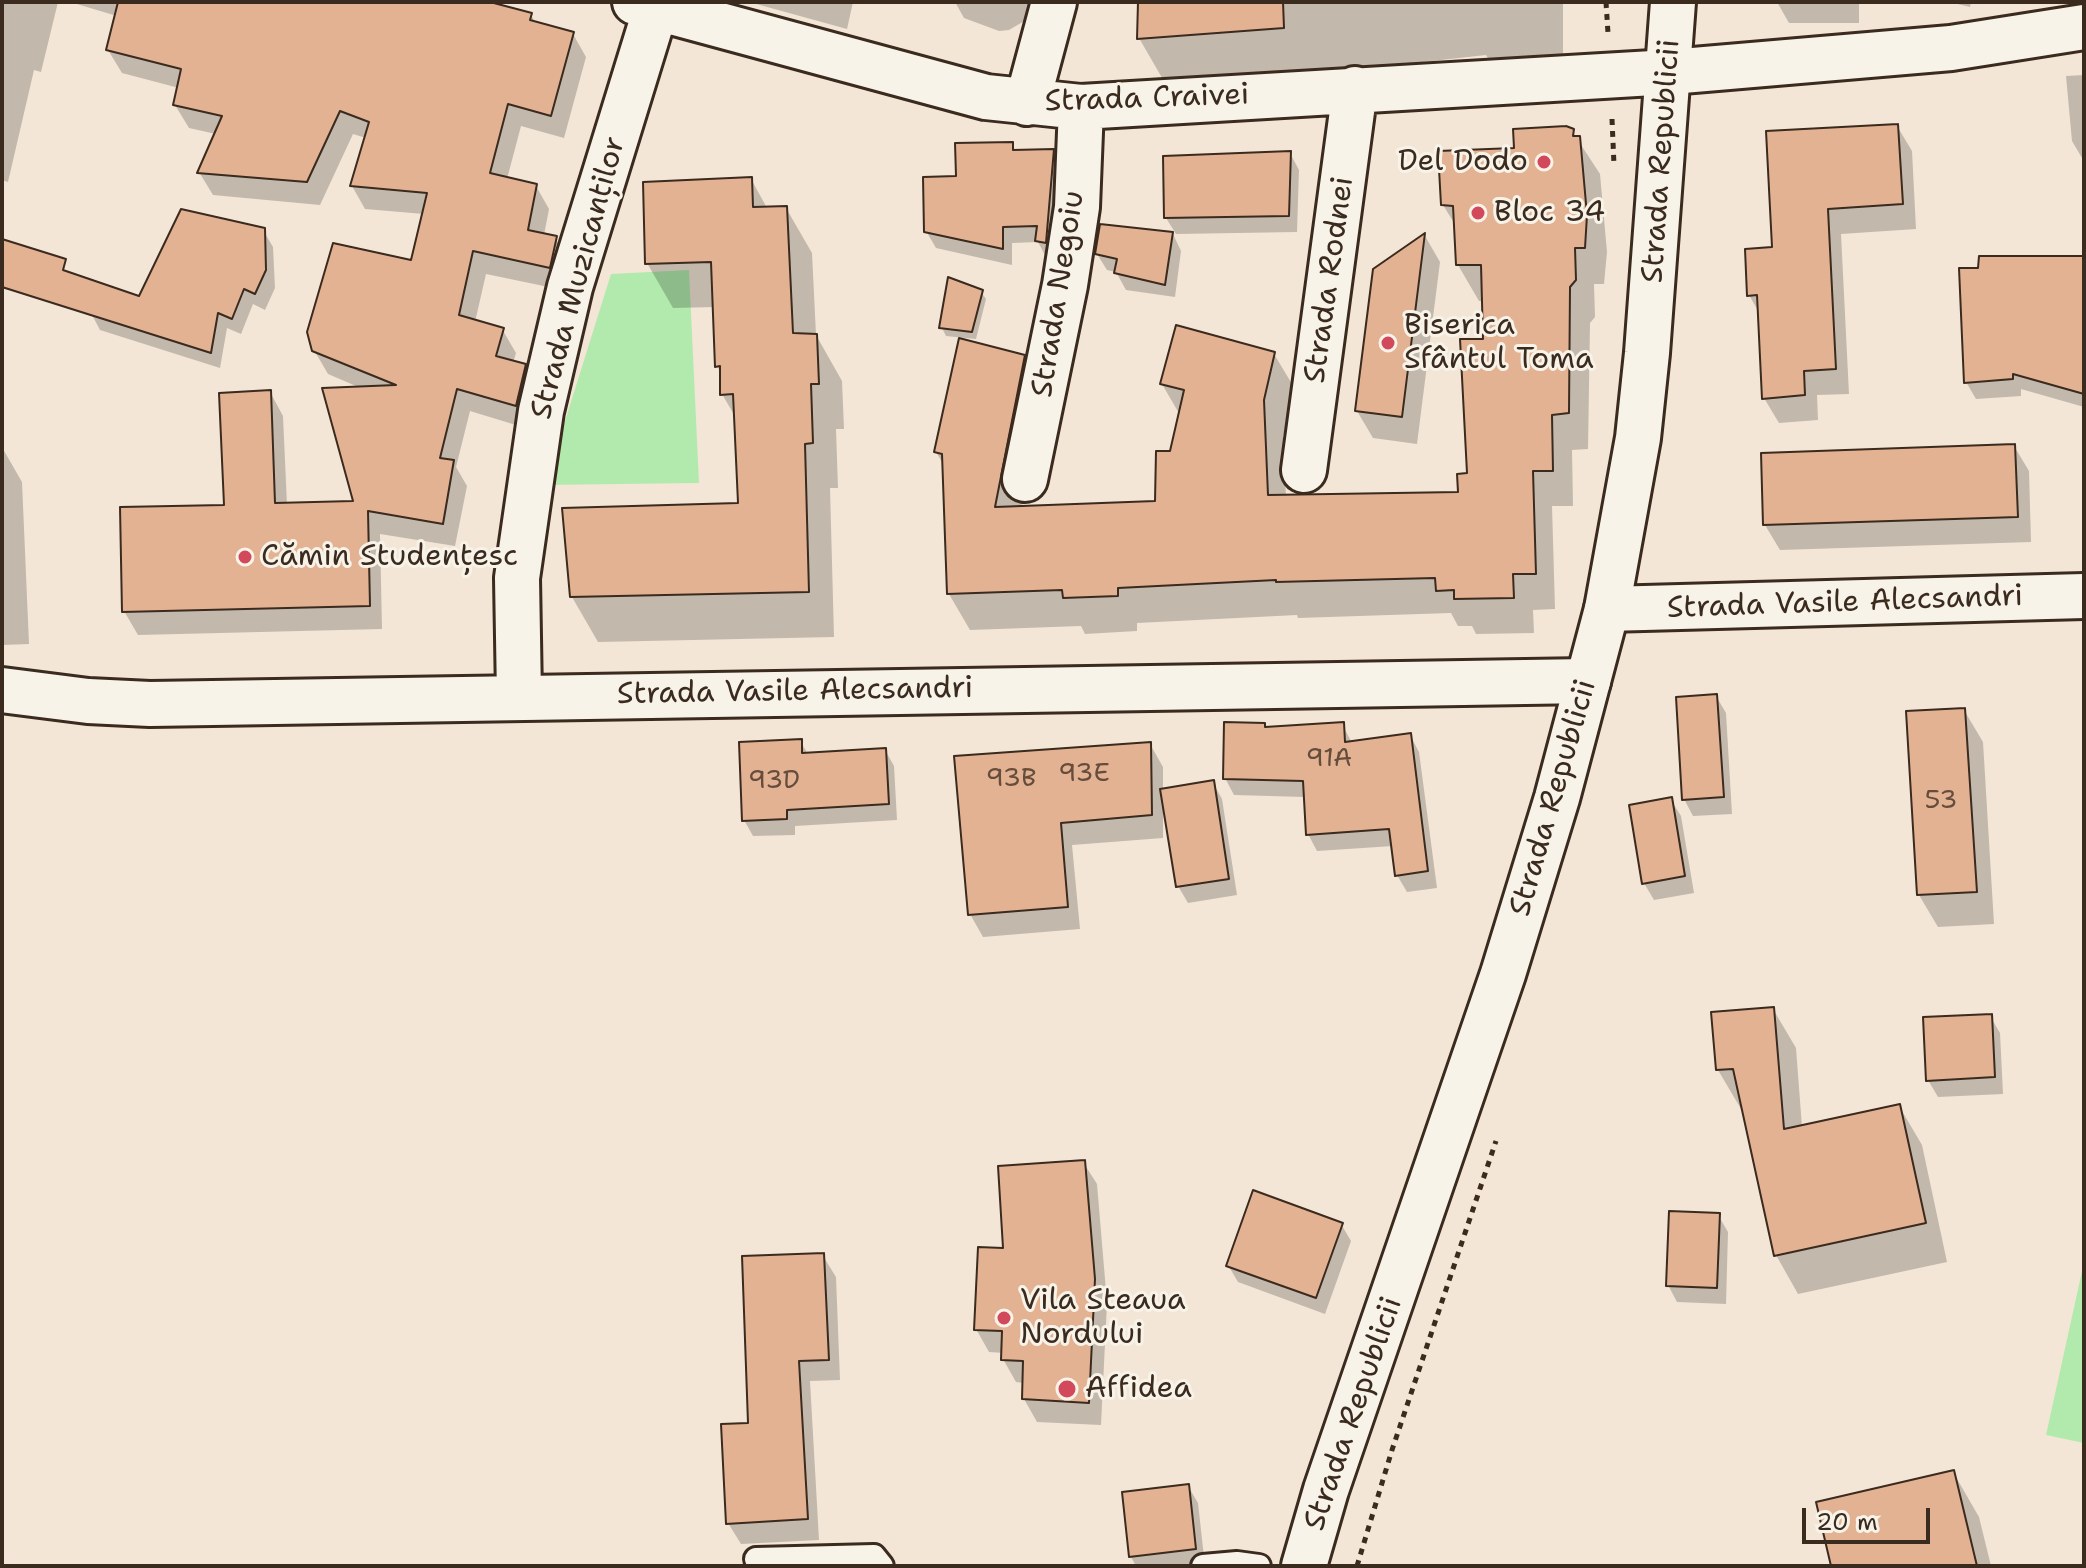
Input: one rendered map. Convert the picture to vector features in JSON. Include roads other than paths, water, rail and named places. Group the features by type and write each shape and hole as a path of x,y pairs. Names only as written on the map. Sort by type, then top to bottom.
{"street":[{"path":"1027,103 1054,2"},
{"name":"Strada Republicii","path":"1304,1566 1326,1490 1503,974 1557,798 1607,609 1638,438 1670,72 1673,2"},
{"name":"Strada Craivei","path":"646,5 986,97 1081,107 1670,72"},
{"name":"Strada Muzicanților","path":"519,696 517,578 541,411 570,287 646,5"},
{"path":"1670,72 1951,48 2084,27"},
{"name":"Strada Rodnei","path":"1304,470 1355,89"},
{"name":"Strada Negoiu","path":"1025,479 1077,207 1081,107"},
{"name":"Strada Vasile Alecsandri","path":"1607,609 2084,596"},
{"name":"Strada Vasile Alecsandri","path":"2,690 88,701 150,704 1588,681"}],"lane":[{"path":"756,1559 874,1556 882,1566"},
{"path":"1203,1566 1237,1563 1259,1566"}],"place":[{"name":"Del Dodo","path":"1544,162"},
{"name":"Bloc 34","path":"1478,213"},
{"name":"Biserica Sfântul Toma","path":"1388,343"},
{"name":"Cămin Studențesc","path":"245,557"},
{"name":"Vila Steaua Nordului","path":"1004,1318"},
{"name":"Affidea","path":"1067,1389"}]}
